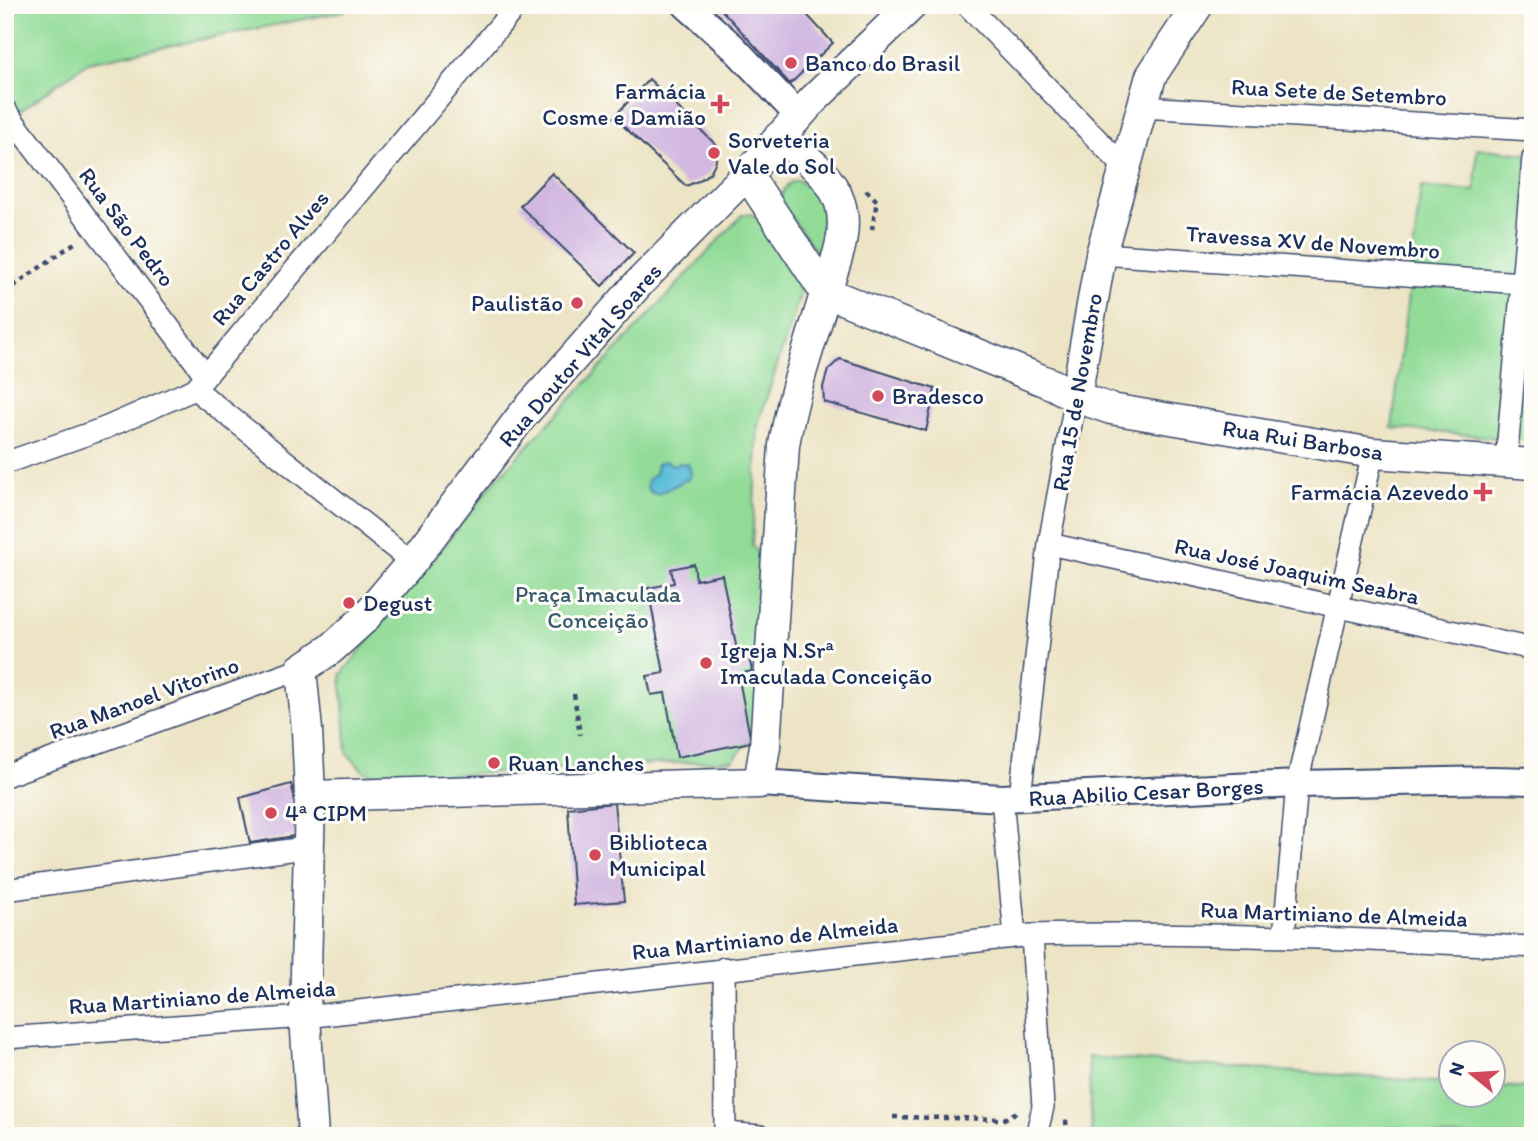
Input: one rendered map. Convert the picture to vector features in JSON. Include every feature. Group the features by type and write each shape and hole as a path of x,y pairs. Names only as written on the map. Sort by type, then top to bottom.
{"main road":[{"name":"Rua Doutor Vital Soares","path":"301,669 331,649 363,621 412,562 521,417 639,283 747,174 788,126 912,5"},
{"name":"Rua 15 de Novembro","path":"1076,397 1101,254 1151,76 1198,5"},
{"path":"310,796 759,783 765,746 784,445 788,421 825,292 837,261 843,225 839,201 830,183 803,155 788,126"},
{"path":"747,174 825,292"},
{"name":"Rua Rui Barbosa","path":"825,292 1054,385 1076,397 1111,409 1373,453 1520,463"},
{"path":"301,669 310,796 311,847 305,1017 313,1136"}],"street":[{"name":"Rua Castro Alves","path":"5,463 104,428 201,382 517,5"},
{"path":"686,5 733,47 788,126"},
{"path":"967,5 1125,167"},
{"name":"Rua Sete de Setembro","path":"1142,107 1533,130"},
{"name":"Rua São Pedro","path":"5,110 201,382 412,562"},
{"path":"1520,463 1522,283 1533,158"},
{"name":"Travessa XV de Novembro","path":"1101,254 1522,283"},
{"name":"Rua 15 de Novembro","path":"1036,1136 1043,1107 1023,936 1011,798 1049,544 1076,397"},
{"path":"1284,936 1297,785 1373,453"},
{"name":"Rua José Joaquim Seabra","path":"1049,544 1533,649"},
{"name":"Rua Manoel Vitorino","path":"5,776 301,669"},
{"name":"Rua Abilio Cesar Borges","path":"759,783 1011,798 1297,785 1533,781"},
{"path":"5,890 311,847"},
{"name":"Rua Martiniano de Almeida","path":"5,1038 305,1017 1023,936 1108,933 1284,936 1533,947"},
{"path":"724,968 725,1135 760,1136"}],"path":[{"path":"859,182 877,201 871,231"},
{"path":"5,292 78,240"},
{"path":"574,694 580,735"},
{"path":"894,1117 1004,1118 1017,1112 1021,1105"}],"green space":[{"path":"5,5 345,5 345,11 88,62 5,122"},
{"path":"1477,148 1533,155 1533,441 1392,428 1421,187 1475,191"},
{"path":"797,180 816,192 829,211 818,254 780,202 785,188"},
{"name":"Praça Imaculada Conceição","path":"750,214 759,218 800,278 800,295 758,424 752,545 759,554 756,733 733,760 383,778 363,771 347,753 341,675 496,480 742,215"},
{"path":"1088,1057 1436,1082 1436,1110 1506,1110 1506,1087 1533,1088 1533,1136 1092,1136"}],"water":[{"path":"665,461 673,465 688,464 690,478 658,494 652,493 647,488 648,479 655,474 657,464"}],"building":[{"name":"Banco do Brasil","path":"717,5 798,5 833,43 790,84"},
{"path":"649,79 717,146 716,161 710,173 686,186 614,117"},
{"path":"552,173 634,253 602,286 520,206"},
{"name":"Bradesco","path":"840,359 935,389 926,431 824,402 823,387 828,370"},
{"name":"Igreja N.Srª Imaculada Conceição","path":"694,564 696,580 722,575 738,655 748,653 752,671 738,674 751,742 677,757 665,693 651,695 647,676 664,673 648,588 674,583 671,569"},
{"name":"4ª CIPM","path":"291,784 303,828 294,836 250,843 240,798"},
{"name":"Biblioteca Municipal","path":"614,803 624,901 574,905 568,808"}],"place":[{"name":"Banco do Brasil","path":"791,63"},
{"name":"Farmácia Cosme e Damião","path":"720,104"},
{"name":"Sorveteria Vale do Sol","path":"714,153"},
{"name":"Paulistão","path":"577,303"},
{"name":"Bradesco","path":"878,396"},
{"name":"Farmácia Azevedo","path":"1483,492"},
{"name":"Degust","path":"349,603"},
{"name":"Igreja N.Srª Imaculada Conceição","path":"706,663"},
{"name":"Ruan Lanches","path":"494,763"},
{"name":"4ª CIPM","path":"271,813"},
{"name":"Biblioteca Municipal","path":"595,855"}]}
